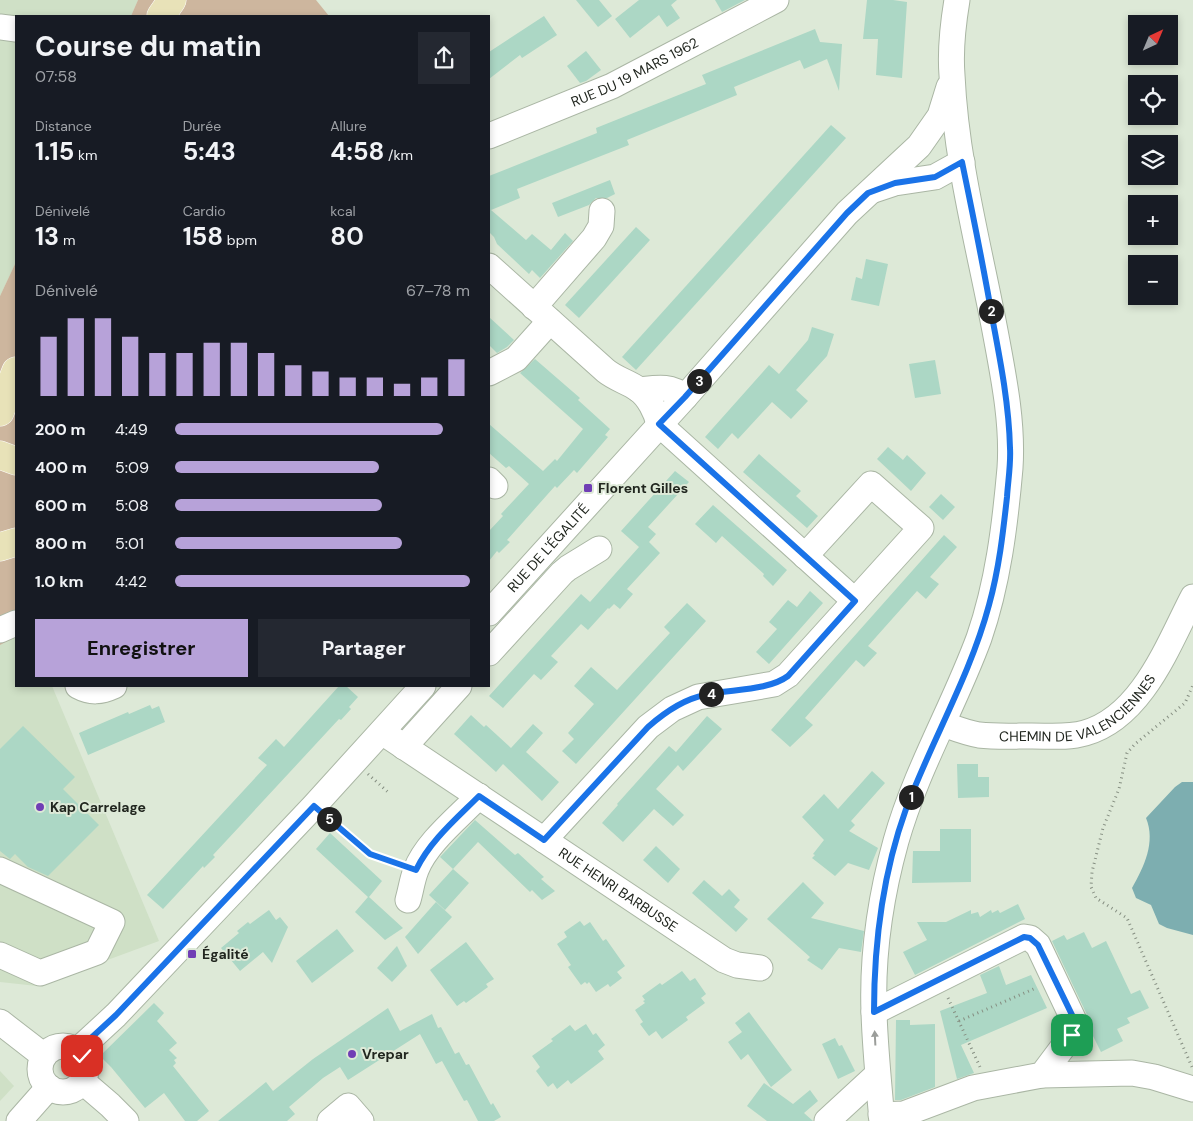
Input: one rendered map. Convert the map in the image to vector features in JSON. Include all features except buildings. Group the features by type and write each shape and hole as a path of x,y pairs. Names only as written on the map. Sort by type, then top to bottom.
{"main road":[{"path":"162,15 172,0"},
{"path":"0,412 15,383"},
{"path":"0,455 15,461"},
{"path":"0,547 15,542"}],"street":[{"name":"RUE DU 19 MARS 1962","path":"490,136 612,86 776,0"},
{"path":"957,0 953,32 952,74 962,162 985,274 1002,371 1008,411 1010,450 1004,533 989,606 978,640 906,810 891,860 878,932 875,973 874,1012 881,1118 904,1114 972,1088 1042,1075 1132,1073 1154,1077 1193,1089"},
{"path":"0,27 15,29"},
{"name":"RUE DE L'ÉGALITÉ","path":"490,612 685,397 847,213 910,156 940,116 952,74"},
{"name":"RUE DE L'ÉGALITÉ","path":"868,193 895,183 935,177 962,162 949,153 937,149 925,150 910,156"},
{"path":"490,372 516,359 542,314 601,226 602,211"},
{"path":"490,267 606,371 620,381 639,390 652,407 659,424 855,601"},
{"path":"639,390 667,387 685,397"},
{"path":"544,840 648,727 663,715 698,696 779,682 788,676 921,528 871,484 806,556"},
{"path":"490,652 568,568 599,549"},
{"name":"CHEMIN DE VALENCIENNES","path":"943,724 972,734 1062,737 1086,733 1100,728 1124,712 1139,694 1154,672 1193,597"},
{"path":"0,630 15,623"},
{"path":"80,687 97,692 112,687"},
{"path":"77,1051 116,1015 314,806 422,687"},
{"path":"404,747 458,687"},
{"name":"RUE HENRI BARBUSSE","path":"382,732 724,960 736,965 760,968"},
{"path":"408,900 420,861 434,843 479,796"},
{"path":"0,870 112,922 97,952 40,973 0,955"},
{"path":"874,1012 1024,937 1030,938 1038,945 1075,1021 1076,1030 1042,1075"},
{"path":"0,1022 44,1056"},
{"path":"61,1046 77,1051 83,1059 85,1066 85,1075 82,1081 78,1086 68,1091 58,1091 49,1087 43,1080 40,1071 40,1064 44,1056 52,1049 61,1046"},
{"path":"827,1121 877,1075"},
{"path":"82,1081 126,1121"},
{"path":"19,1121 49,1087"},
{"path":"330,1121 348,1106 360,1121"}],"path":[{"path":"1193,685 1184,703 1134,744 1127,754 1118,789 1103,828 1092,872 1091,887 1096,898 1127,918 1193,1069"},
{"path":"354,762 389,793"},
{"path":"314,806 370,854 416,870"},
{"path":"940,979 988,1085"},
{"path":"959,1021 1055,980"}],"shaded area":[{"path":"0,0 138,0 131,15 15,15 15,264 0,296"},
{"path":"138,0 316,0 328,15 131,15"},
{"path":"15,264 15,638 0,645 0,296"},
{"path":"15,638 15,687 52,687 159,941 37,986 0,982 0,645"},
{"path":"0,1071 14,1086 0,1101"}],"water":[{"path":"1182,782 1193,782 1193,935 1159,924 1151,905 1136,898 1132,888 1141,872 1149,845 1149,827 1146,818"}],"place":[{"name":"Florent Gilles","path":"588,488"},
{"name":"Kap Carrelage","path":"40,807"},
{"name":"Égalité","path":"192,954"},
{"name":"Vrepar","path":"352,1054"}],"route":[{"path":"82,1056 77,1051 116,1015 314,806 370,854 416,870 426,852 479,796 544,840 648,727 663,715 698,696 774,684 788,676 855,601 659,424 847,213 868,193 895,183 935,177 962,162 985,274 1007,404 1010,467 1004,533 994,587 978,640 912,794 891,860 878,932 874,1012 1018,938 1024,937 1030,938 1038,945 1075,1021 1076,1030 1072,1035"}]}
